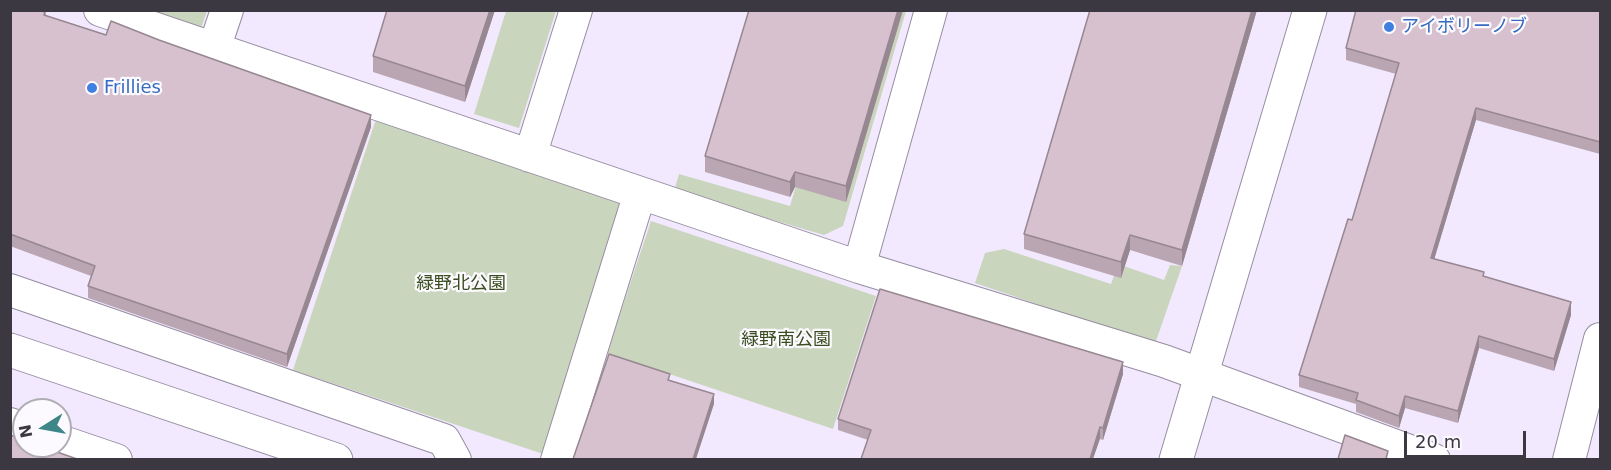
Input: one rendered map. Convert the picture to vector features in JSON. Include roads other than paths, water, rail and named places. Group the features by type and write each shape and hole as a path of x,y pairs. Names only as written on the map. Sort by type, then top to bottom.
{"street":[{"path":"100,10 859,267 1164,361 1434,459"},
{"path":"214,49 227,10"},
{"path":"530,156 576,10"},
{"path":"859,267 931,10"},
{"path":"1176,459 1310,10"},
{"path":"556,459 640,193"},
{"path":"10,290 444,440 455,459"},
{"path":"1569,459 1600,339"},
{"path":"10,350 336,459"},
{"path":"72,445 116,459"}],"place":[{"name":"アイボリーノブ","path":"1389,27"},
{"name":"Frillies","path":"92,88"}],"park label":[{"name":"緑野北公園","path":"461,284"},
{"name":"緑野南公園","path":"786,340"}]}
